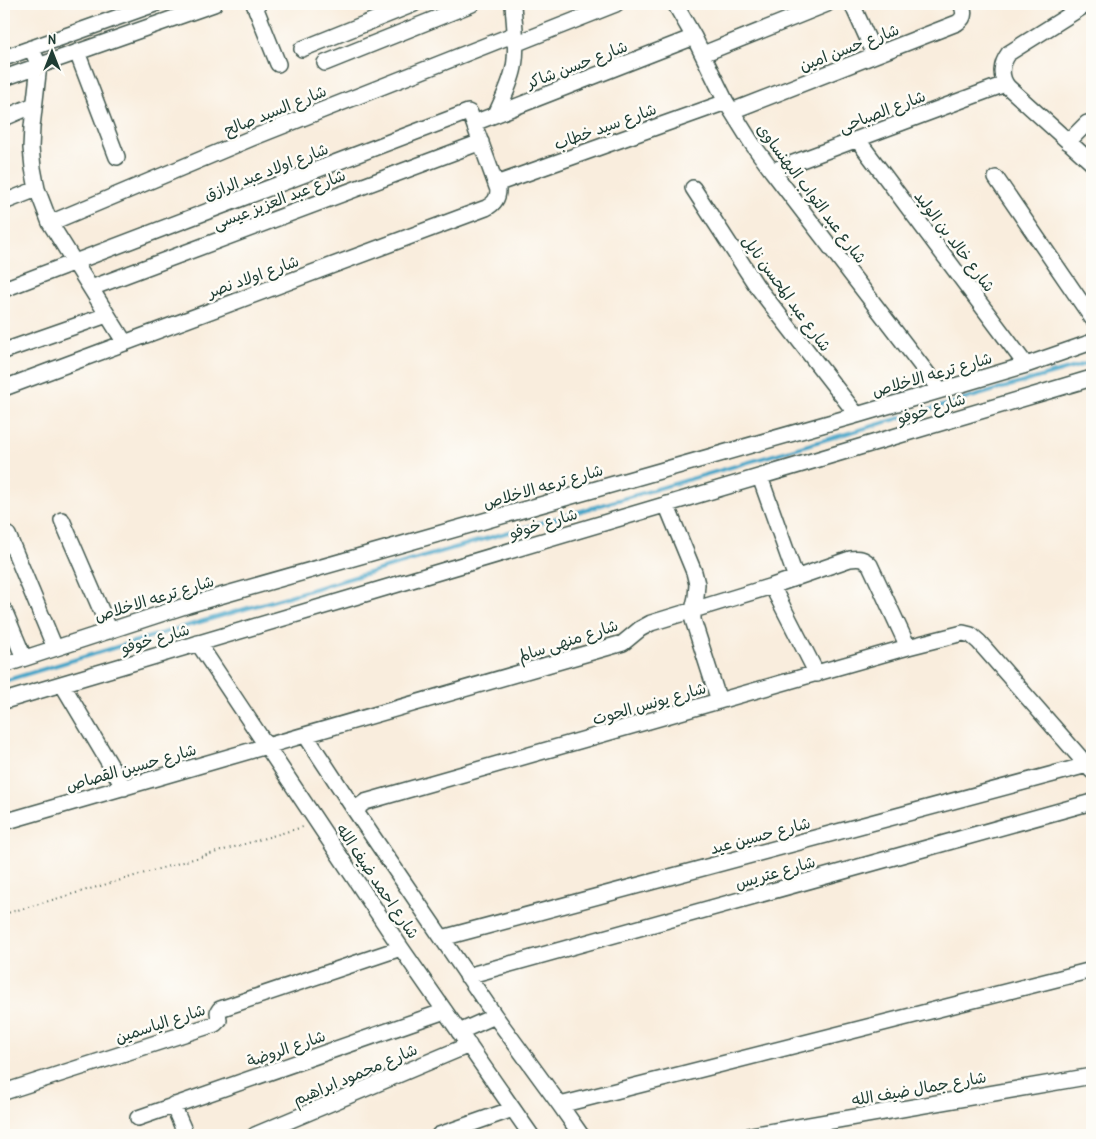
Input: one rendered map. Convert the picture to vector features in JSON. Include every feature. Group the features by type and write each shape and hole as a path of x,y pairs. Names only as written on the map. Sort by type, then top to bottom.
{"street":[{"path":"4,58 155,4"},
{"path":"4,78 214,4"},
{"path":"254,4 278,64"},
{"path":"302,49 414,4"},
{"path":"325,63 472,4"},
{"path":"496,114 512,77 515,61 513,4"},
{"name":"شارع السيد صالح","path":"50,223 252,138 515,39 616,4"},
{"name":"شارع عبد التواب البهنساوى","path":"675,4 729,106 751,142 940,390"},
{"path":"703,54 827,4"},
{"path":"852,4 875,55"},
{"name":"شارع حسن امين","path":"729,106 875,55 957,23 964,16 964,9 961,4"},
{"path":"1087,4 1009,53 1003,65 1003,78 1005,84 1092,163"},
{"name":"شارع حسن شاكر","path":"472,118 496,114 694,37"},
{"path":"32,48 39,65 31,148 37,189 50,223 125,343"},
{"path":"77,52 117,157"},
{"name":"شارع الصباحى","path":"772,171 1005,84"},
{"path":"4,118 34,105"},
{"name":"شارع سيد خطاب","path":"496,184 729,106"},
{"name":"شارع اولاد عبد الرازق","path":"4,289 468,112 472,118"},
{"path":"472,118 496,184"},
{"path":"1068,142 1087,123 1092,122"},
{"name":"شارع خالد بن الوليد","path":"856,139 1026,364"},
{"name":"شارع عبد العزيز عيسى","path":"91,288 481,142"},
{"path":"996,178 1092,318"},
{"name":"شارع اولاد نصر","path":"4,388 491,206 498,196 496,184"},
{"name":"شارع عبد المحسن نايل","path":"693,188 756,285 857,415"},
{"path":"4,202 37,189"},
{"path":"4,351 107,315"},
{"name":"شارع ترعه الاخلاص","path":"4,664 198,602 857,415 1092,342"},
{"name":"شارع خوفو","path":"4,701 1092,378"},
{"path":"760,477 796,578"},
{"path":"666,504 694,572 697,584 693,610 696,630 719,701"},
{"path":"62,520 110,630"},
{"path":"8,535 55,648"},
{"name":"شارع منهى سالم","path":"268,746 623,644 640,629 651,623 772,586 850,559 866,560 870,565 908,647"},
{"path":"772,586 817,674"},
{"path":"4,610 24,658"},
{"name":"شارع يونس الحوت","path":"356,812 360,805 365,802 963,633 971,635 979,642 1090,768"},
{"name":"شارع احمد ضيف الله","path":"198,643 401,948 531,1135"},
{"path":"62,684 124,788"},
{"name":"شارع احمد ضيف الله","path":"306,736 495,1016 581,1135"},
{"name":"شارع حسين القصاص","path":"4,822 268,746"},
{"name":"شارع حسين عيد","path":"442,938 1090,768"},
{"name":"شارع عتريس","path":"468,976 1092,802"},
{"name":"شارع الياسمين","path":"4,1092 215,1024 218,1020 220,1009 401,948"},
{"path":"560,1105 1092,970"},
{"name":"شارع الروضة","path":"138,1118 445,1011"},
{"path":"459,1032 495,1016"},
{"name":"شارع محمود ابراهيم","path":"256,1135 468,1045"},
{"name":"شارع جمال ضيف الله","path":"751,1135 1092,1076"},
{"path":"174,1105 186,1135"},
{"path":"439,1135 513,1109"}],"path":[{"path":"4,914 318,822"}],"waterway":[{"path":"4,681 1092,362"}]}
